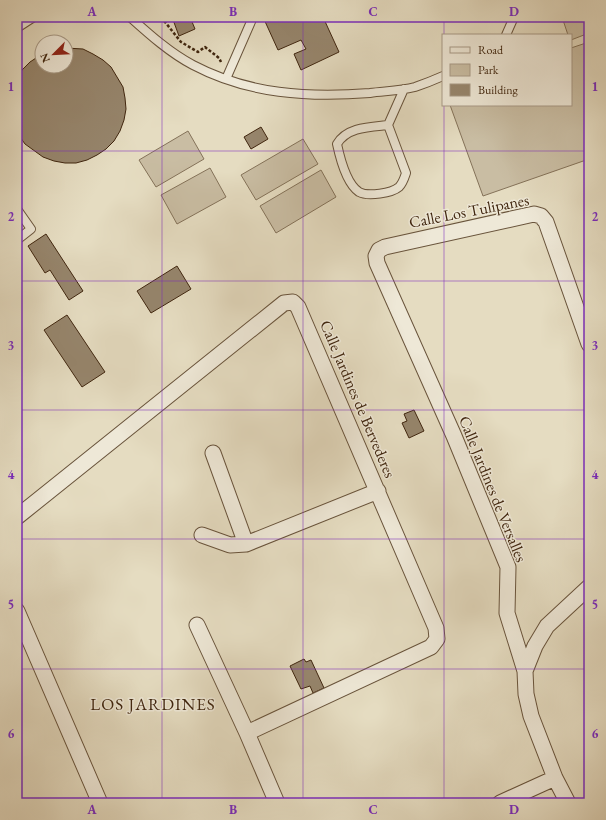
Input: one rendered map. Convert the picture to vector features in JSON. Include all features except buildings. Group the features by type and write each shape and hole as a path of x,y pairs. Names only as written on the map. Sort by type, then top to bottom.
{"street":[{"name":"Calle Los Tulipanes","path":"377,264 376,256 379,250 385,247 534,214 541,216 546,222 589,344"},
{"name":"Calle Jardines de Versalles","path":"377,264 454,436 508,567 507,614 526,671 526,694 531,716 555,778 568,803"},
{"name":"Calle Jardines de Bervederes","path":"17,517 284,303 293,302 298,307 378,491 436,628 437,639 431,647 247,733"},
{"path":"213,454 246,544"},
{"path":"202,535 230,545 246,544 378,491"},
{"path":"526,671 535,646 547,626 589,587"},
{"path":"17,611 100,803"},
{"path":"197,625 247,733 277,803"},
{"path":"500,803 555,778"}],"lane":[{"path":"17,28 34,17"},
{"path":"130,17 165,46 192,64 226,79 256,89 291,94 346,95 415,87 442,76"},
{"path":"226,79 253,17"},
{"path":"506,34 514,17"},
{"path":"388,125 349,131 341,137 337,144 340,159 351,182 360,192 372,194 388,192 398,188 404,181 406,173 388,125 404,89"},
{"path":"17,209 31,229 17,240"}],"path":[{"path":"156,21 160,17 181,42 198,52 205,47 219,58 221,62"}],"green space":[{"path":"562,17 589,17 589,33 572,40 572,34 568,34"},
{"path":"589,42 589,159 483,196 450,106 572,106 572,48"},
{"path":"188,131 204,159 156,187 139,160"},
{"path":"303,139 318,164 256,200 241,175"},
{"path":"210,168 226,197 177,224 161,195"},
{"path":"321,170 336,197 276,233 260,206"}],"district":[{"name":"LOS JARDINES","path":"153,704"}]}
